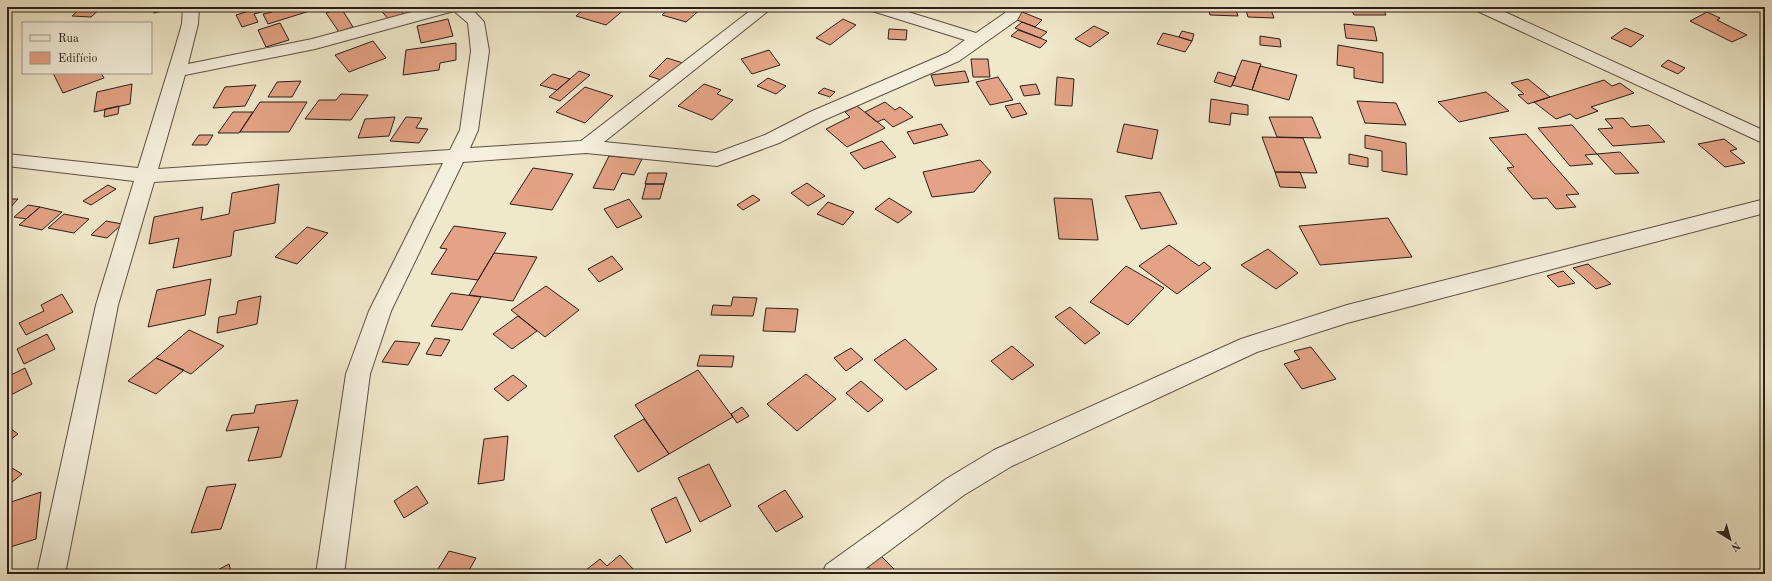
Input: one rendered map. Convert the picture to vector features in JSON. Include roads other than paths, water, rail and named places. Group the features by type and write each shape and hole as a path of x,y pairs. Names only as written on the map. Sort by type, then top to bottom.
{"street":[{"path":"50,574 107,305 178,71 190,24 191,7"},
{"path":"178,71 315,44 449,7"},
{"path":"330,574 358,374 380,311 469,130 480,51 476,22 460,7"},
{"path":"586,147 765,7"},
{"path":"875,7 978,39"},
{"path":"7,160 146,176 458,154 586,147 717,160 772,140 823,113 953,57 1011,16 1014,11 1013,7"},
{"path":"1481,7 1765,138"},
{"path":"836,574 954,488 1003,458 1249,344 1347,314 1765,206"}]}
